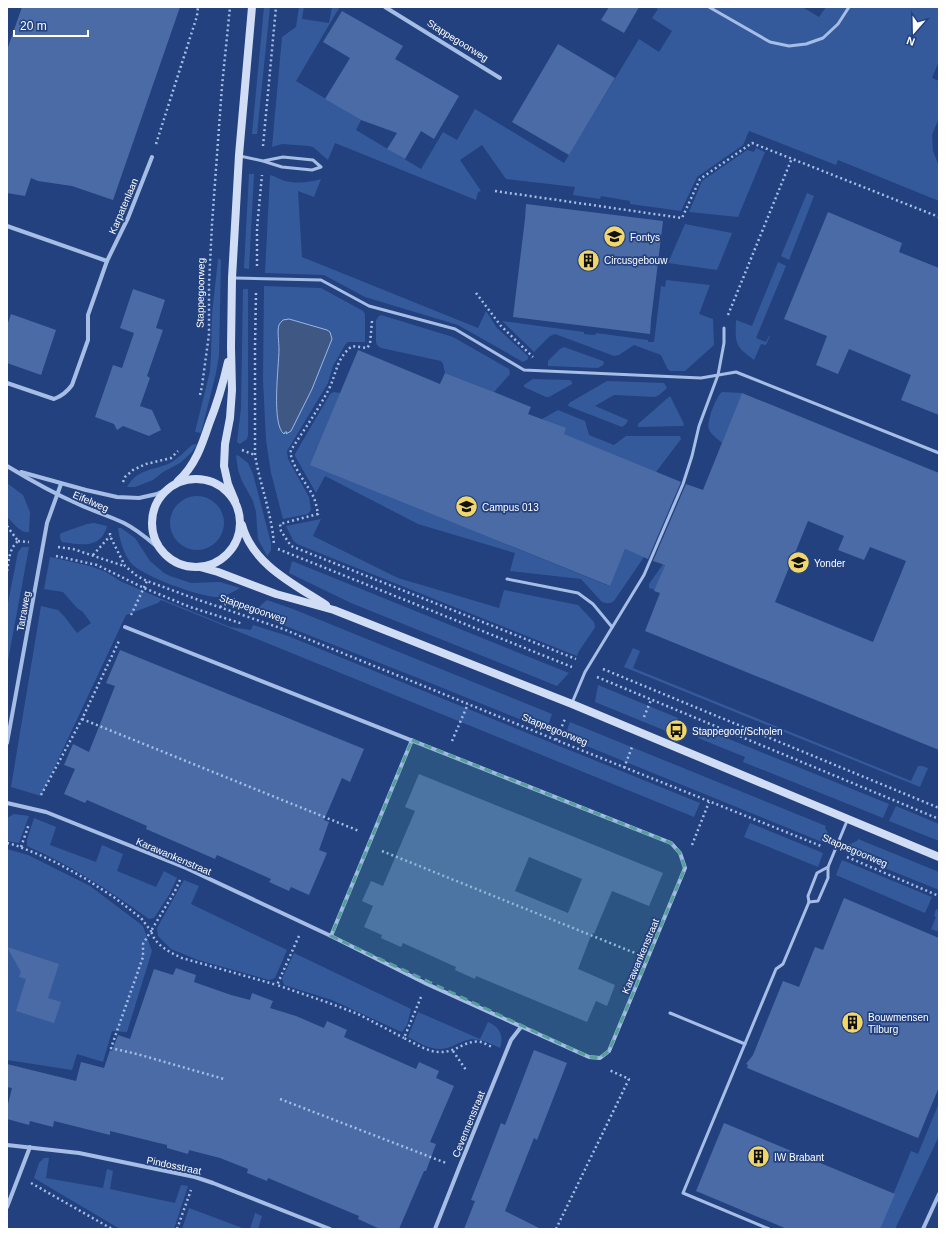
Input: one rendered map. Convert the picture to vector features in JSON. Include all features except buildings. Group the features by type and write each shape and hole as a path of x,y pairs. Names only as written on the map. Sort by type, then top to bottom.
{"street":[{"path":"231,348 223,386 199,452 188,470 174,484 165,490 158,499 151,520 155,541 161,550 178,564 189,567 211,565 227,555 238,538 240,529 238,510 228,484 224,466 231,404 232,278 238,156 252,7"},
{"name":"Stappegoorweg","path":"386,7 500,78"},
{"name":"Karpatenlaan","path":"7,383 54,399 68,391 72,385 88,340 88,315 107,261 128,218 152,157"},
{"path":"7,226 107,261"},
{"name":"Eifelweg","path":"7,466 58,495 122,522 142,534 161,550"},
{"name":"Eifelweg","path":"13,470 61,484 117,496 139,498 157,494 165,490"},
{"path":"174,484 194,478 204,479 222,486 235,501"},
{"name":"Tatraweg","path":"7,743 47,523 61,484"},
{"name":"Stappegoorweg","path":"240,519 246,539 260,559 279,574 334,610"},
{"name":"Stappegoorweg","path":"200,567 218,572 276,594 334,610 572,704 939,857"},
{"path":"125,627 671,843 680,853"},
{"path":"331,936 412,740"},
{"name":"Karawankenstraat","path":"7,803 46,812 186,868 331,936 427,984 588,1057 600,1058 609,1051 685,868 680,853"},
{"name":"Cevennenstraat","path":"435,1229 458,1168 511,1040 521,1027"},
{"name":"Pindosstraat","path":"7,1144 79,1154 195,1177 214,1183 330,1229"},
{"path":"7,1207 30,1147"},
{"path":"923,1229 939,1194"}],"lane":[{"path":"709,7 770,42 789,46 806,44 823,38 838,24 849,7"},
{"path":"238,156 263,161 282,168 312,170 321,167 313,160 282,157 263,161"},
{"path":"232,278 321,280 369,306 455,329 524,370 701,378 736,372 939,453"},
{"path":"572,704 585,672 644,575 683,484 692,456 699,426 718,375 724,343 724,328"},
{"path":"507,580 578,593 593,604 612,627"},
{"path":"809,902 818,900 828,878 828,867 848,819"},
{"path":"769,1229 683,1193 776,968 783,964 809,902 808,896 818,873 828,867"},
{"path":"670,1013 745,1044"}],"path":[{"path":"152,157 198,7"},
{"name":"Stappegoorweg","path":"198,401 202,386 209,334 209,277 216,163 230,7"},
{"path":"276,7 264,128 263,161 257,228 255,347 257,469 273,532 274,548 585,672 939,819"},
{"path":"495,190 682,218 700,179 752,143 939,217"},
{"path":"724,328 724,322 792,158"},
{"path":"476,293 501,326 531,355 541,371"},
{"path":"373,307 370,344 366,348 352,346 340,358 328,390 290,454 292,461 314,498 318,514 280,524 281,531 291,546 590,664 939,808"},
{"path":"117,496 125,477 133,470 146,464 171,458 180,449"},
{"name":"Stappegoorweg","path":"111,518 110,536 125,566 137,576 283,629 835,852 939,896"},
{"path":"7,526 18,541 10,552 7,571"},
{"path":"110,536 93,556 125,566"},
{"path":"42,553 97,564 144,588 190,607 243,624"},
{"path":"21,848 34,809 82,719 147,580"},
{"path":"447,754 468,704"},
{"path":"556,740 572,704"},
{"path":"82,719 372,836"},
{"path":"680,853 691,848 709,802"},
{"path":"7,843 57,863 86,879 115,898 141,918 152,931 158,943 169,952 182,958 277,985 329,1003 358,1014 429,1050 441,1052 453,1051 471,1042 480,1042 506,1053"},
{"path":"368,845 648,958"},
{"path":"186,868 175,891 143,944 143,957 111,1048 224,1079"},
{"path":"277,985 305,924"},
{"path":"404,1038 427,984"},
{"path":"453,1051 466,1070"},
{"path":"556,1229 629,1079 599,1066 600,1058"},
{"path":"280,1099 458,1168"},
{"path":"18,1177 45,1190 112,1229"},
{"path":"177,1229 195,1177"}],"highlighted area":[{"path":"412,740 671,843 680,853 685,868 609,1051 600,1058 589,1057 331,936"}],"shaded area":[{"path":"264,7 270,7 257,134 252,134"},
{"path":"299,7 304,7 302,19 329,23 332,7 339,8 296,81 361,120 356,130 421,169 443,132 457,140 475,109 564,163 639,39 659,52 672,31 652,18 658,9 654,7 805,7 804,8 819,17 826,7 939,7 939,61 932,78 939,81 939,118 932,135 933,151 939,166 939,201 838,160 836,165 749,131 743,145 697,177 681,211 630,204 630,201 601,196 600,199 573,195 575,187 506,179 482,145 460,160 481,191 478,192 476,200 335,143 328,160 313,147 309,146 282,144 272,147 282,37 296,27"},
{"path":"756,148 765,152 738,217 689,212 702,181 747,150 754,152"},
{"path":"249,174 254,174 249,269 244,268"},
{"path":"270,175 282,180 297,182 321,179 314,197 298,191 302,257 478,328 486,311 497,328 528,356 528,359 523,362 458,325 365,297 324,275 265,273"},
{"path":"807,193 814,196 789,260 781,256"},
{"path":"685,224 732,233 717,270 668,263"},
{"path":"218,259 221,261 219,356 201,433 195,432 210,371 212,314"},
{"path":"778,262 786,266 756,338 766,342 770,336 766,345 761,344 754,360 740,348 736,340 736,320 752,326"},
{"path":"666,280 710,285 699,314 713,319 714,345 685,371 670,371 661,355 634,345 619,355 614,356 555,334 550,336 534,352 502,321 584,332 584,334 595,335 596,333 654,342 661,286 665,287"},
{"path":"264,286 321,288 363,311 365,314 365,342 348,342 345,345 333,366 328,383 287,451 288,459 309,497 311,510 308,514 283,519 271,473 266,440 263,380","holes":["289,319 330,332 332,338 312,389 287,432 285,431 284,433 280,426 277,414 278,361 283,320"]},
{"path":"243,289 248,289 248,435 247,439 240,444 237,442 241,408"},
{"path":"381,315 453,337 509,369 510,374 494,392 445,373 441,361 381,348 376,342 376,320"},
{"path":"289,319 327,330 330,332 332,339 312,389 291,431 286,434 287,432 285,432 284,434 280,428 277,407 279,349 278,330 279,325 283,320"},
{"path":"564,347 603,361 604,363 598,368 548,366 548,361"},
{"path":"533,379 570,380 572,384 549,397 546,397 524,387 524,385"},
{"path":"607,381 664,383 667,388 655,397 614,395 595,406 628,420 622,427 568,406 569,403"},
{"path":"334,392 340,393 385,495 609,586 625,549 644,557 614,601 606,603 601,601 581,579 510,571 515,553 418,524 325,476 316,493 295,454 330,394"},
{"path":"722,392 742,393 722,443 711,433 708,426 714,404"},
{"path":"670,396 684,424 683,426 638,427 638,424"},
{"path":"558,410 585,421 589,435 614,445 626,436 680,436 681,439 656,472 544,426 542,419"},
{"path":"192,445 197,445 191,453 180,463 163,472 153,480 135,487 127,487 136,476 170,463"},
{"path":"236,455 248,463 253,474 271,543 271,550 267,556 258,539 256,512 253,501 238,470"},
{"path":"7,483 23,495 30,512 29,532 20,529 7,517"},
{"path":"192,496 202,496 212,500 220,508 224,518 224,528 220,538 212,546 202,550 192,550 182,546 174,538 170,528 170,518 174,508 182,500"},
{"path":"321,519 313,536 398,578 499,608 504,590 578,605 594,622 595,627 577,656 297,544 293,540 286,526"},
{"path":"94,523 107,526 100,539 95,542 89,544 76,544 62,542 60,534 87,524"},
{"path":"118,528 121,528 135,538 150,561 170,576 191,583 220,582 240,588 223,596 209,596 185,590 147,574 137,568 128,559 122,546"},
{"path":"22,547 29,547 7,666 7,608 18,552"},
{"path":"50,557 90,566 106,572 120,581 230,627 251,630 253,625 288,636 700,803 694,817 161,600 158,603 126,615 41,796 11,787 41,606 58,610 77,633 91,623 83,612 77,608 63,592 44,589"},
{"path":"668,557 655,590 649,588 649,584"},
{"path":"292,561 569,673 557,686 351,603 289,573"},
{"path":"267,600 293,609 552,714 549,723 544,727 539,727 255,614 261,605"},
{"path":"633,648 640,651 633,668 911,781 918,766 928,768 920,787 624,667"},
{"path":"598,685 678,718 675,726 668,723 666,731 595,702"},
{"path":"570,722 826,826 825,828 830,836 827,844 572,740 568,736 567,732"},
{"path":"702,728 889,804 883,818 743,762 745,757 698,738"},
{"path":"896,806 939,824 939,841 889,821"},
{"path":"14,814 29,816 19,843 7,841 7,818"},
{"path":"34,818 56,827 50,845 96,862 102,845 123,854 117,871 156,887 164,871 177,878 169,895 154,918 149,919 90,879 59,861 27,846 27,840"},
{"path":"750,823 823,853 818,867 744,837"},
{"path":"858,839 939,872 939,890 845,852 848,845 857,841"},
{"path":"7,849 28,855 90,886 143,926 152,951 127,1032 112,1031 103,1062 77,1054 72,1070 7,1060"},
{"path":"842,860 932,897 925,913 836,875"},
{"path":"184,880 199,886 191,904 287,950 275,978 269,980 198,960 171,949 158,936 157,928"},
{"path":"936,909 939,910 939,932 931,929 936,917 934,916"},
{"path":"294,953 411,1009 407,1025 402,1032 332,1000 284,985 282,979"},
{"path":"418,1012 480,1039 488,1022 496,1026 500,1032 502,1040 500,1048 473,1039 443,1049 431,1048 423,1045 408,1037"},
{"path":"939,1103 939,1136 895,1229 879,1229 911,1151 918,1154"},
{"path":"44,1158 49,1158 46,1178 103,1188 107,1169 113,1171 110,1189 175,1203 181,1185 188,1186 174,1229 120,1229 34,1178 39,1163"},
{"path":"189,1208 245,1229 182,1229"},
{"path":"255,1213 262,1216 258,1229 250,1229"}],"place":[{"name":"Fontys","path":"615,237"},
{"name":"Circusgebouw","path":"589,260"},
{"name":"Campus 013","path":"467,507"},
{"name":"Yonder","path":"799,563"},
{"name":"Stappegoor/Scholen","path":"677,731"},
{"name":"Bouwmensen Tilburg","path":"853,1023"},
{"name":"IW Brabant","path":"759,1157"}]}
